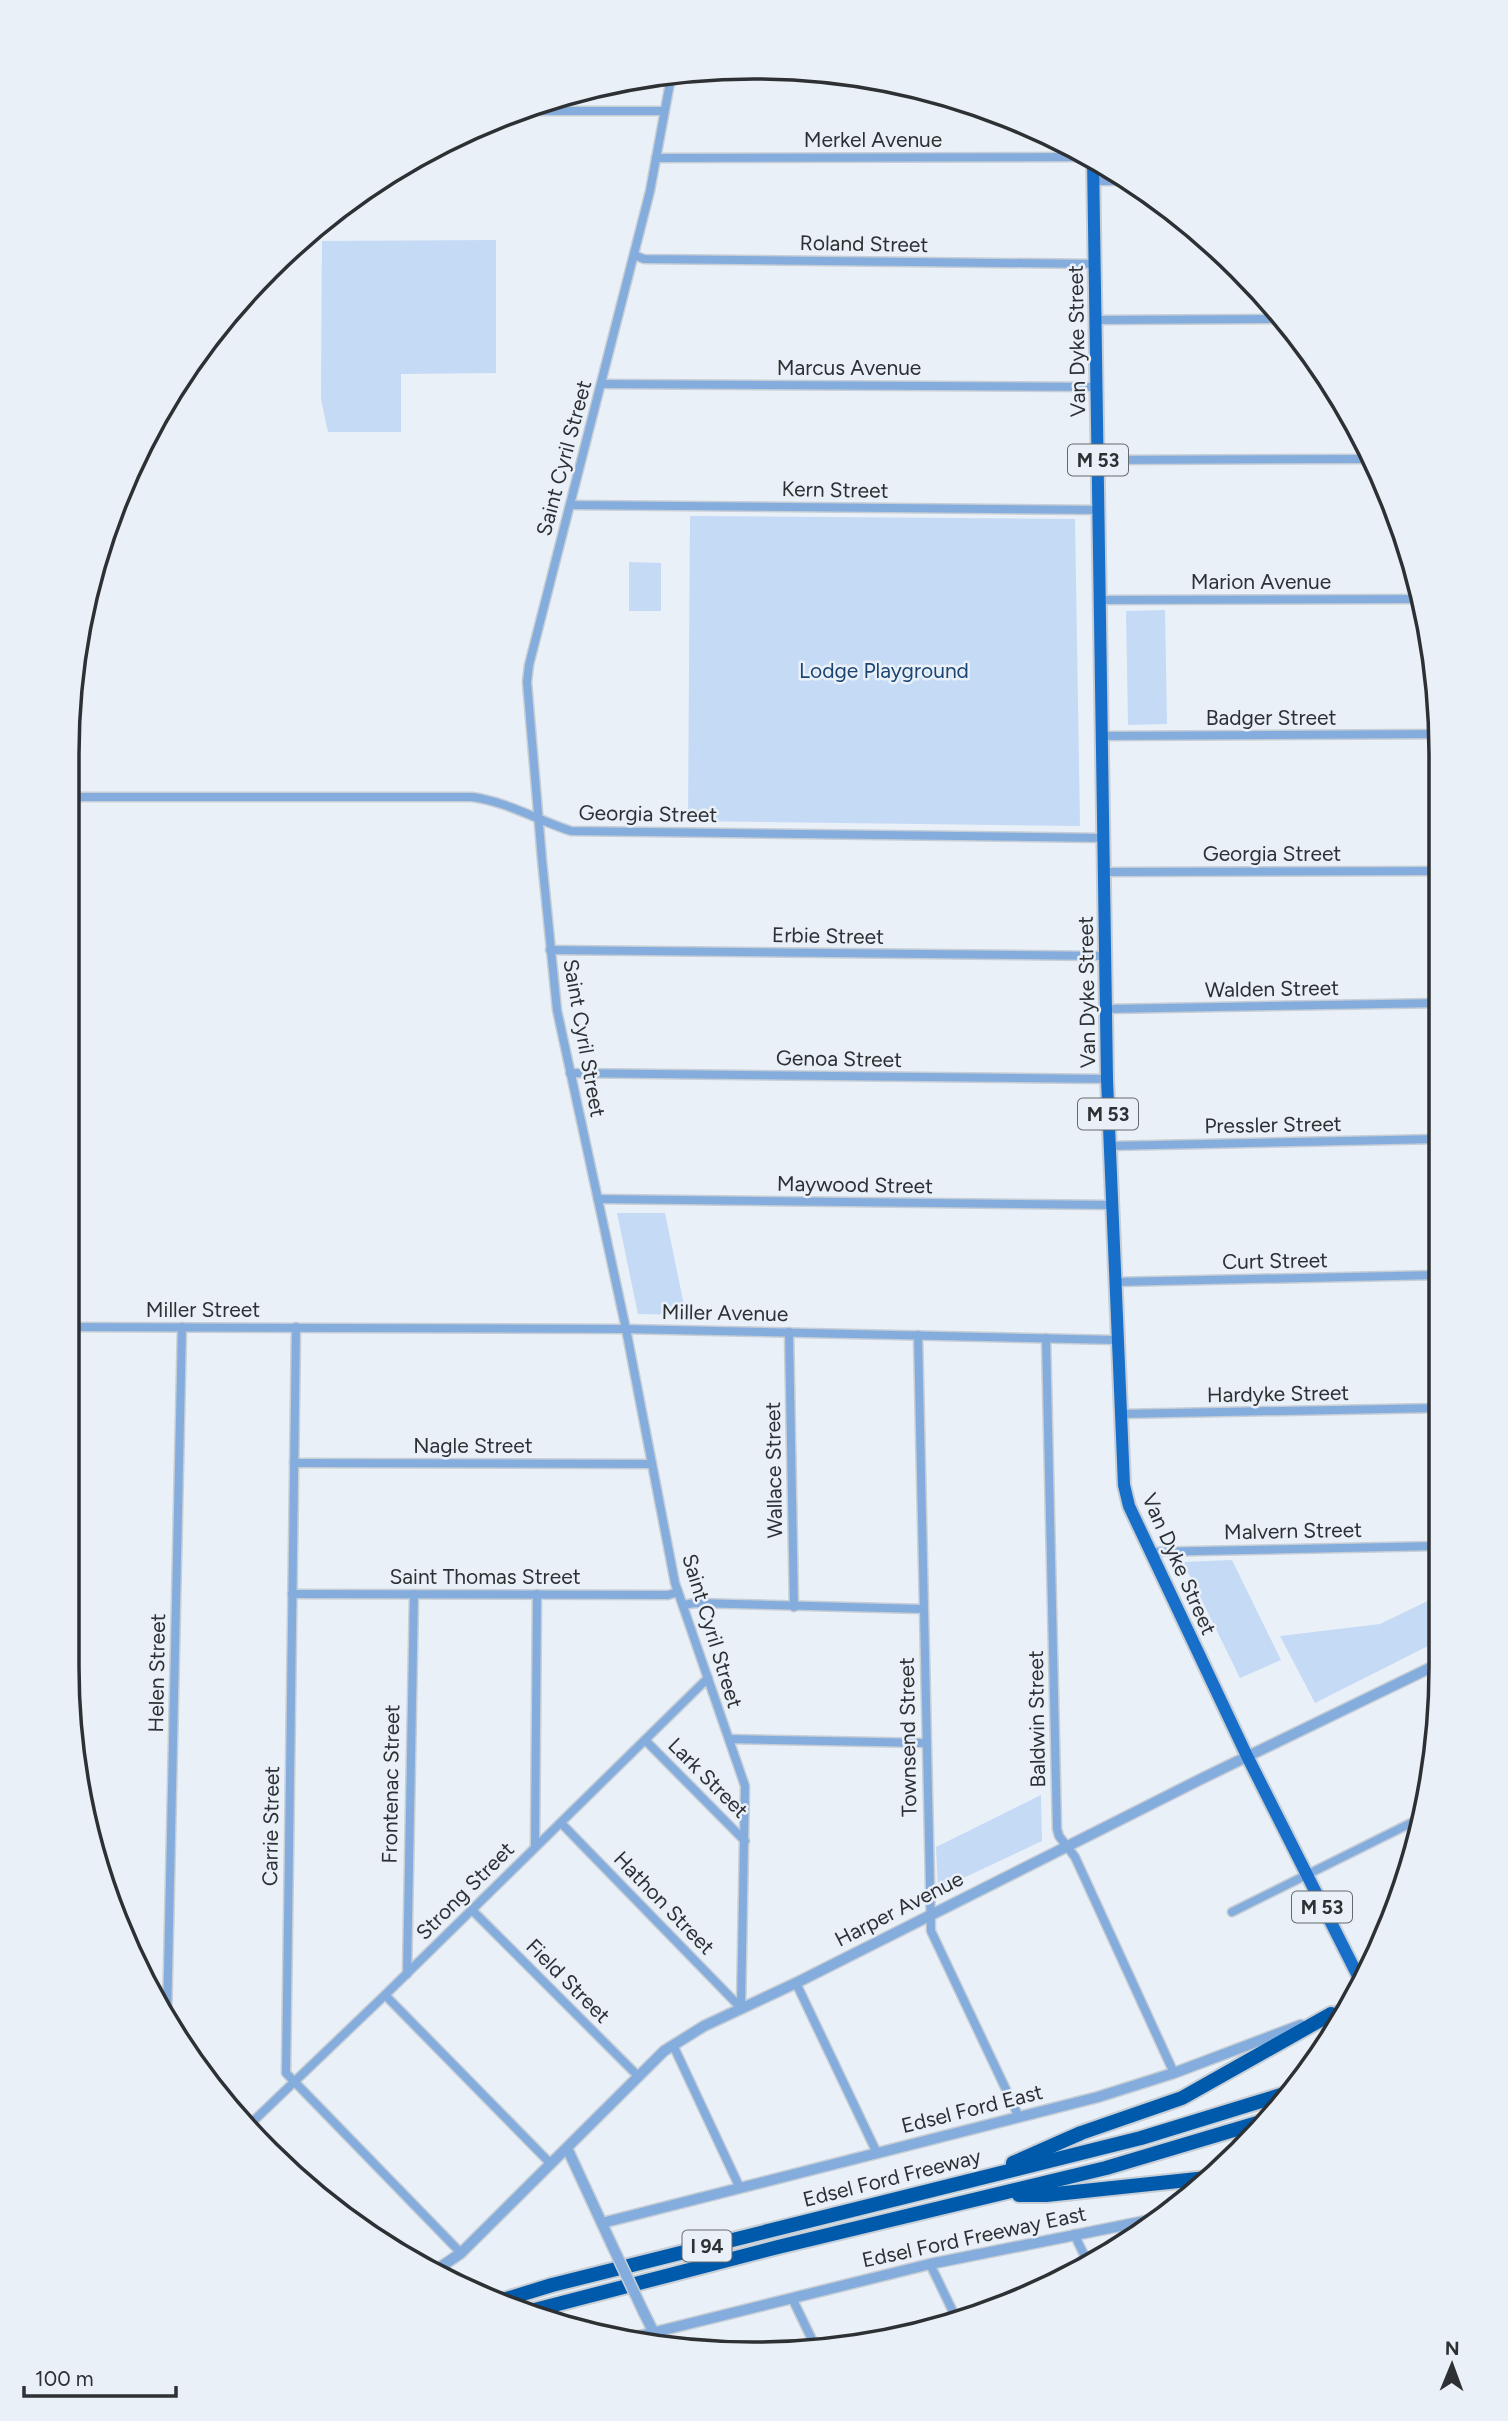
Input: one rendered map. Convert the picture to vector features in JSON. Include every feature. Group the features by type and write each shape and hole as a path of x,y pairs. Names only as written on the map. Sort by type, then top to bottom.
{"highway":[{"path":"985,2176 1069,2138 1182,2098 1333,2014"},
{"name":"Edsel Ford Freeway","path":"513,2297 1141,2138 1274,2097"},
{"name":"Edsel Ford Freeway","path":"543,2308 778,2247 1106,2168 1249,2125"},
{"path":"997,2195 1046,2195 1194,2179"}],"main road":[{"name":"Van Dyke Street","path":"1092,169 1107,1080 1119,1414 1126,1495 1150,1552 1247,1756 1356,1973"}],"street":[{"name":"Saint Cyril Street","path":"669,85 634,256 527,673 557,1010 626,1328 678,1592 745,1786 741,2008"},
{"path":"550,111 664,111"},
{"name":"Merkel Avenue","path":"656,158 1072,158"},
{"path":"1094,181 1110,181"},
{"name":"Roland Street","path":"634,256 644,259 1095,264"},
{"path":"1096,320 1270,319"},
{"name":"Marcus Avenue","path":"602,384 1097,387"},
{"path":"1098,460 1362,459"},
{"name":"Kern Street","path":"570,505 1099,510"},
{"name":"Marion Avenue","path":"1100,600 1411,599"},
{"name":"Badger Street","path":"1102,736 1429,734"},
{"name":"Georgia Street","path":"79,797 472,797 496,800 520,809 538,820 571,831 1104,838"},
{"name":"Georgia Street","path":"1104,872 1429,871"},
{"name":"Erbie Street","path":"550,950 1105,956"},
{"name":"Walden Street","path":"1106,1009 1429,1003"},
{"name":"Genoa Street","path":"570,1073 1107,1080"},
{"name":"Pressler Street","path":"1109,1146 1429,1139"},
{"name":"Maywood Street","path":"598,1199 1111,1205"},
{"name":"Curt Street","path":"1114,1282 1429,1275"},
{"name":"Miller Street","path":"79,1327 332,1327"},
{"name":"Helen Street","path":"167,2002 183,1327"},
{"name":"Miller Avenue","path":"332,1327 626,1328 1116,1340"},
{"name":"Carrie Street","path":"294,2082 286,2073 296,1328"},
{"name":"Wallace Street","path":"789,1332 794,1606"},
{"name":"Townsend Street","path":"918,1335 929,1916 931,1931 1019,2117"},
{"name":"Baldwin Street","path":"1046,1338 1057,1829 1059,1836 1075,1857 1174,2073"},
{"name":"Hardyke Street","path":"1119,1414 1429,1408"},
{"name":"Nagle Street","path":"294,1463 652,1464"},
{"name":"Malvern Street","path":"1150,1552 1429,1546"},
{"name":"Saint Thomas Street","path":"292,1594 667,1595 678,1592"},
{"name":"Frontenac Street","path":"407,1974 414,1594"},
{"path":"535,1846 537,1594"},
{"path":"683,1605 695,1603 923,1609"},
{"name":"Harper Avenue","path":"442,2266 461,2253 664,2051 704,2026 796,1983 1247,1756 1429,1668"},
{"name":"Strong Street","path":"254,2120 708,1678"},
{"path":"729,1739 926,1743"},
{"name":"Lark Street","path":"645,1740 745,1841"},
{"name":"Hathon Street","path":"561,1823 741,2008"},
{"path":"1232,1912 1410,1823"},
{"name":"Field Street","path":"472,1910 639,2077"},
{"path":"796,1983 877,2153"},
{"path":"385,1995 551,2164"},
{"name":"Edsel Ford East","path":"602,2223 1098,2097 1174,2073 1334,2012"},
{"path":"673,2045 740,2188"},
{"path":"294,2082 461,2253"},
{"path":"567,2148 654,2333"},
{"name":"Edsel Ford Freeway East","path":"654,2333 930,2264 1137,2222"},
{"path":"1074,2234 1085,2256"},
{"path":"930,2264 953,2312"},
{"path":"792,2298 812,2339"}],"green space":[{"path":"496,240 496,373 401,374 401,432 328,432 321,399 322,241"},
{"name":"Lodge Playground","path":"690,516 1075,519 1080,826 688,821"},
{"path":"629,562 661,563 661,611 629,611"},
{"path":"1165,610 1167,724 1128,725 1126,611"},
{"path":"617,1213 665,1213 686,1315 638,1314"},
{"path":"1232,1560 1281,1660 1240,1678 1183,1562"},
{"path":"1429,1600 1429,1646 1315,1703 1280,1636 1380,1624"},
{"path":"1041,1795 1042,1841 938,1890 936,1847"}]}
